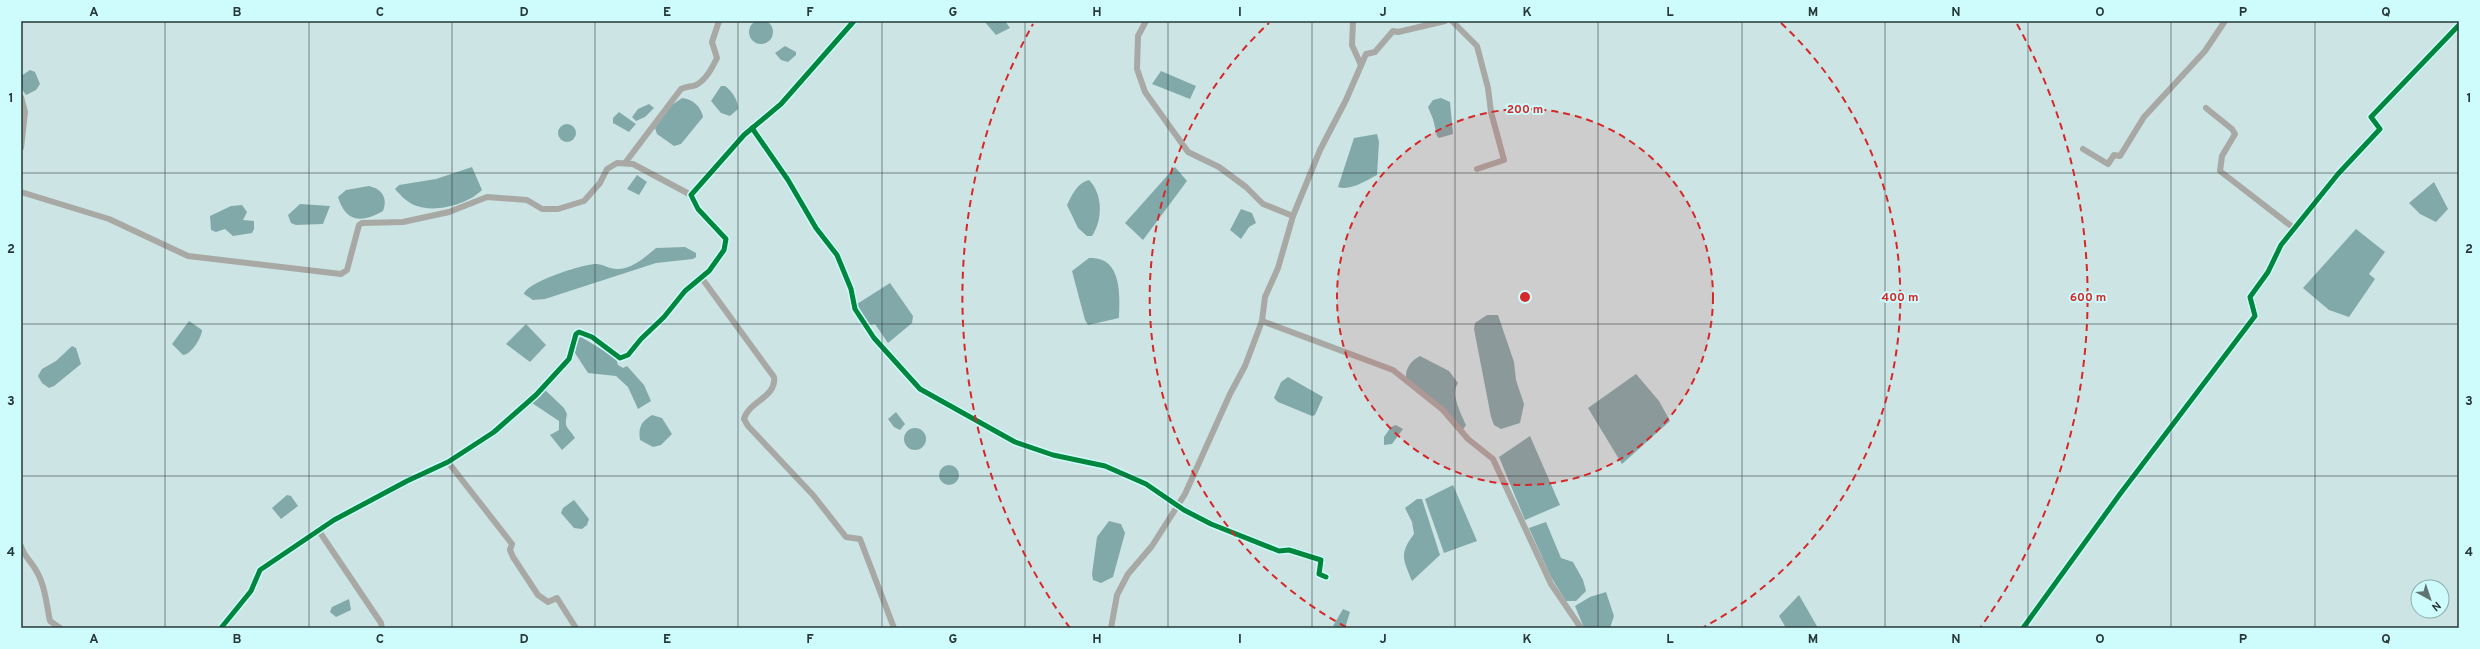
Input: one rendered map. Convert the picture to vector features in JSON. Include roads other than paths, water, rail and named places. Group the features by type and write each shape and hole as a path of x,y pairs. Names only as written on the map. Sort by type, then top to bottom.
{"street":[{"path":"626,163 681,89 695,86 703,81 712,68 717,58 712,42 719,21"},
{"path":"691,195 752,128 781,104 854,21"},
{"path":"1146,21 1138,36 1137,69 1145,92 1188,152 1219,168 1246,187 1263,204 1293,216"},
{"path":"1353,21 1352,45 1361,65"},
{"path":"1110,628 1117,595 1128,574 1152,546 1178,505 1245,366 1262,321 1265,297 1278,268 1293,216 1320,150 1346,100 1366,54 1375,52 1390,32 1445,21"},
{"path":"1452,21 1477,46 1488,88 1491,112 1504,160 1477,169"},
{"path":"2083,149 2108,164 2114,155 2120,156 2144,117 2205,51 2225,21"},
{"path":"2023,628 2120,494 2255,316 2250,297 2268,272 2282,245 2338,174 2380,129 2371,117 2377,108 2436,51 2459,25"},
{"path":"21,97 25,112 21,148"},
{"path":"2206,108 2232,129 2234,134 2222,156 2220,171 2295,229"},
{"path":"752,128 788,180 816,228 837,254 851,289 855,309 874,338 920,389 1015,442 1053,455 1105,466 1146,484 1178,505 1212,524 1279,550 1288,550 1322,560 1319,574 1326,578"},
{"path":"21,192 108,219 188,256 341,274 347,270 359,225 362,223 403,222 449,212 487,198 527,200 542,209 558,208 584,201 600,184 607,169 617,163 626,163 633,164 660,177 691,195 698,209 726,239 724,250 717,262 685,291 664,318 624,357 620,358 592,337 579,332 576,334 568,359 536,395 494,432 448,462 407,481 319,531 260,570 251,591 221,628"},
{"path":"701,277 774,377 775,384 772,389 746,411 744,419 748,426 813,495 846,537 856,537 860,539 894,628"},
{"path":"1262,321 1393,370 1443,410 1468,439 1493,459 1551,584 1582,628"},
{"path":"448,462 512,544 510,550 513,556 538,595 548,602 557,598 576,628"},
{"path":"319,531 381,622 382,628"},
{"path":"21,546 24,555 34,566 44,587 50,620 60,628"}],"water":[{"path":"761,20 769,24 773,32 769,40 761,44 753,40 749,32 753,24"},
{"path":"984,21 1005,21 1010,28 996,35"},
{"path":"785,46 796,52 796,55 788,62 781,60 775,53"},
{"path":"30,70 35,72 40,84 36,90 26,95 21,88 21,76"},
{"path":"1161,71 1196,86 1190,99 1152,84"},
{"path":"721,86 725,86 730,90 737,102 738,109 730,116 721,113 711,101"},
{"path":"682,98 690,100 696,104 703,117 681,144 674,146 657,134 655,128 672,105"},
{"path":"1441,98 1450,102 1453,134 1439,138 1437,136 1433,119 1428,107 1433,100"},
{"path":"649,104 654,108 645,117 636,121 632,117 638,109"},
{"path":"619,112 636,124 629,132 613,123 613,118"},
{"path":"563,124 571,124 576,129 574,140 571,142 563,142 558,137 558,129"},
{"path":"1377,134 1379,142 1377,175 1353,187 1338,187 1354,138"},
{"path":"472,167 482,190 469,199 451,206 442,208 425,208 417,206 408,202 395,189 399,185 436,179"},
{"path":"1175,167 1187,181 1143,240 1125,223"},
{"path":"637,175 647,182 639,195 627,189"},
{"path":"1089,180 1097,192 1100,207 1100,215 1096,230 1092,236 1087,236 1078,228 1067,205 1078,187"},
{"path":"2434,182 2448,209 2436,222 2420,214 2409,203"},
{"path":"369,186 374,187 383,195 385,202 383,211 368,218 362,219 350,216 341,206 338,197 346,190"},
{"path":"300,204 330,206 323,224 296,225 291,223 288,215"},
{"path":"242,205 247,212 243,220 254,221 254,229 252,233 233,236 225,229 216,232 211,230 210,216 231,206"},
{"path":"1241,209 1252,213 1256,223 1249,227 1241,239 1230,230"},
{"path":"2356,229 2385,252 2369,274 2375,279 2349,317 2329,310 2303,288"},
{"path":"685,247 696,253 696,257 693,259 656,263 545,299 533,300 524,294 527,289 535,284 568,270 596,264 614,269 623,268 633,265 643,259 656,248"},
{"path":"1089,258 1100,259 1108,263 1113,270 1119,288 1119,318 1088,325 1085,320 1072,271"},
{"path":"890,283 913,316 912,323 888,343 875,324 871,325 864,318 857,304"},
{"path":"1487,315 1498,315 1514,362 1516,380 1524,404 1520,423 1501,429 1494,425 1491,417 1474,329 1475,323"},
{"path":"189,321 202,330 202,333 193,349 183,355 172,344"},
{"path":"526,324 546,345 530,362 506,344"},
{"path":"581,337 616,358 618,365 623,368 627,366 644,385 651,401 638,409 628,387 616,376 588,373 575,353 577,339"},
{"path":"72,346 76,348 81,364 54,386 49,388 42,383 38,376 42,369 56,361"},
{"path":"1420,356 1449,371 1458,383 1455,393 1459,409 1466,425 1462,431 1406,378 1410,365"},
{"path":"1636,374 1659,401 1670,421 1622,464 1588,408"},
{"path":"1288,377 1323,397 1315,415 1312,416 1278,402 1274,398 1281,382"},
{"path":"544,389 564,408 567,414 566,425 575,438 562,450 550,435 559,430 559,421 532,403"},
{"path":"896,412 905,424 900,430 894,427 888,419"},
{"path":"652,415 662,418 672,434 661,445 653,447 640,440 639,435 641,425"},
{"path":"1396,425 1403,429 1392,444 1384,445 1384,437 1391,427"},
{"path":"915,428 923,431 926,439 923,447 915,450 907,447 904,439 907,431"},
{"path":"1530,436 1560,505 1525,520 1499,457"},
{"path":"949,465 956,468 959,475 956,482 949,485 942,482 939,475 942,468"},
{"path":"1453,485 1477,541 1444,553 1425,499"},
{"path":"287,495 291,496 298,506 281,519 272,508"},
{"path":"1417,499 1422,499 1440,555 1412,581 1406,567 1404,552 1414,534 1412,522 1405,508"},
{"path":"574,500 589,519 587,525 582,529 574,528 561,513 563,508"},
{"path":"1109,521 1121,524 1125,533 1113,577 1101,583 1093,580 1092,574 1097,537"},
{"path":"1546,522 1561,558 1573,562 1583,580 1586,591 1576,601 1566,601 1551,577 1529,528"},
{"path":"1606,592 1614,616 1610,628 1584,628 1575,606 1590,597"},
{"path":"1799,595 1818,628 1786,628 1779,616"},
{"path":"349,599 351,610 336,617 330,612 332,607"},
{"path":"1343,609 1350,612 1345,628 1333,626"}]}
